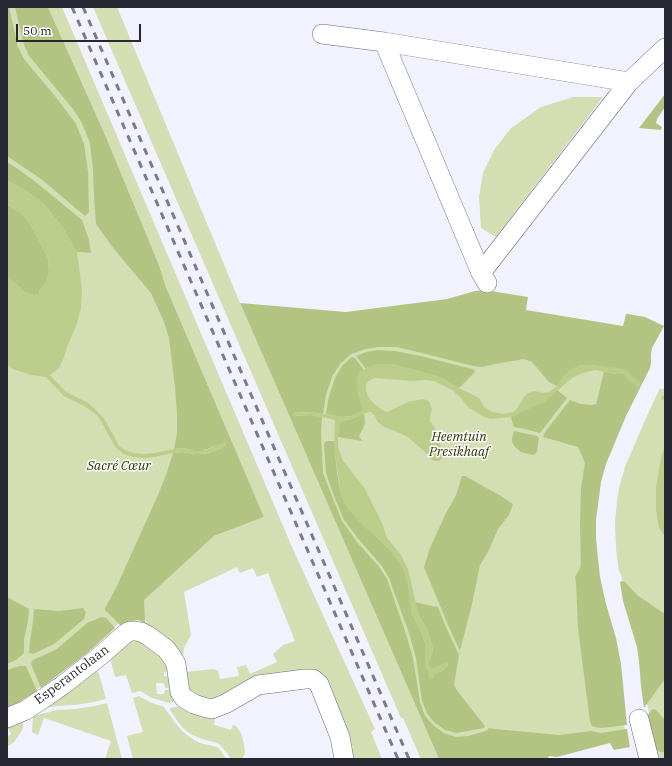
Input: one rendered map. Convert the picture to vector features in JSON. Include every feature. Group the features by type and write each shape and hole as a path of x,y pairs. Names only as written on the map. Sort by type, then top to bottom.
{"street":[{"path":"322,34 384,42 629,82"},
{"path":"384,42 484,278 629,82 665,48"},
{"name":"Esperantolaan","path":"7,718 26,710 44,698 100,656 125,634 130,631 135,631 148,634 166,650 176,664 180,692 184,698 203,707 212,709 258,685 313,679 319,684 338,731 344,759"},
{"path":"639,719 649,759"}],"green space":[{"name":"Sacré Cœur","path":"7,7 46,7 165,287 213,535 162,583 214,536 264,517 166,287 159,265 106,137 48,7 62,7 292,547 375,729 371,732 382,759 355,759 350,753 321,675 212,701 189,694 184,672 214,669 218,671 220,679 239,676 237,667 246,665 250,674 277,662 273,654 283,645 295,641 268,573 257,577 253,568 240,573 237,567 184,592 191,635 184,648 183,656 181,657 145,623 146,620 123,620 35,691 7,705"},
{"path":"93,7 117,7 240,303 439,759 421,759 403,718 401,718"},
{"path":"573,97 603,97 496,237 481,228 479,197 483,173 494,150 511,128 541,107"},
{"name":"Heemtuin Presikhaaf","path":"242,305 346,314 523,311 647,350 597,482 593,522 597,576 610,633 626,738 440,759"},
{"path":"665,386 665,759 659,759 643,685 640,642 628,607 621,574 619,572 615,523 619,488 625,467 660,388 663,390"},
{"path":"138,639 164,657 170,671 164,672 164,676 171,677 172,688 165,688 164,683 156,683 157,694 164,694 165,690 172,689 177,701 169,703 152,698 140,691 132,693 126,675 115,677 110,658 127,640"},
{"path":"97,671 106,699 75,705 57,706 33,713"},
{"path":"139,696 164,707 182,731 200,743 217,747 226,759 133,759 127,736 143,732 133,698"},
{"path":"107,703 122,759 105,759 111,741 44,718 38,735 32,731 33,716 57,710 75,709"},
{"path":"181,706 215,718 214,725 231,730 233,725 236,726 241,733 244,744 245,753 242,759 231,759 219,744 192,735 184,729 170,710 170,708"},
{"path":"23,719 23,727 21,732 14,742 7,747 7,737 11,734 7,726"}],"shaded area":[{"path":"7,7 9,7 18,47 24,59 76,124 84,144 88,171 89,212 85,216 41,179 7,156"},
{"path":"15,7 48,7 106,137 159,265 166,287 264,517 214,536 144,600 145,623 138,620 133,621 123,628 105,610 105,608 116,588 158,495 173,453 182,452 204,454 217,450 226,445 215,446 203,451 182,448 174,449 177,433 175,387 169,338 164,322 151,293 114,249 96,224 90,143 82,123 73,109 29,56 24,45"},
{"path":"665,94 665,107 656,123 662,127 661,130 639,128"},
{"path":"7,162 37,183 82,220 89,240 91,253 77,252 63,228 44,204 28,192 7,180"},
{"path":"7,180 28,192 44,204 63,228 77,252 82,290 81,308 76,326 59,368 50,375 66,392 88,403 95,409 105,420 119,446 125,450 143,454 182,448 203,451 225,442 226,445 217,450 204,454 182,452 144,458 124,454 116,448 98,416 86,407 64,396 46,377 31,375 13,369 7,365 7,276 25,292 39,294 40,289 47,280 49,271 48,258 27,220 19,212 7,205"},
{"path":"7,205 19,212 27,220 48,258 49,271 47,280 40,289 39,294 25,292 7,276"},
{"path":"485,290 528,297 526,310 623,326 626,314 628,314 645,317 664,326 652,348 650,368 626,416 606,464 601,482 596,520 596,539 600,577 616,638 621,664 627,725 601,728 592,726 590,722 578,628 575,577 581,566 581,488 585,463 578,447 543,437 545,432 570,400 581,404 596,404 604,372 616,374 600,366 580,365 557,386 549,382 532,362 524,359 482,367 396,347 378,347 351,354 340,364 332,377 326,395 323,414 311,412 293,413 294,416 311,415 322,417 321,434 323,473 342,521 357,542 380,568 387,579 413,658 420,702 425,716 434,726 444,733 456,737 468,736 486,731 489,728 559,735 591,731 601,733 627,729 630,747 614,750 610,743 557,757 549,756 547,759 439,759 240,303 346,312 447,299 475,291"},
{"path":"378,350 395,351 421,356 472,369 475,372 459,388 439,377 392,364 368,367 366,369 356,356 366,352"},
{"path":"352,357 355,358 364,370 359,373 357,390 363,411 351,416 342,417 326,414 329,396 335,378 342,366"},
{"path":"378,364 392,364 439,377 479,398 484,407 492,412 504,414 516,410 528,393 534,391 544,393 549,392 557,386 565,374 579,365 619,368 621,371 620,373 616,374 595,370 583,373 572,378 543,403 511,417 490,419 468,407 452,390 434,381 374,378 367,382 366,391 369,398 382,410 387,412 408,402 423,399 429,401 432,409 430,421 438,433 441,448 442,458 439,461 434,461 429,458 426,453 408,437 384,427 378,422 371,412 364,413 352,419 341,422 339,425 338,446 342,459 365,489 382,523 387,538 401,555 408,569 420,618 426,627 433,648 428,666 433,669 440,667 445,663 446,667 442,671 433,675 425,668 425,643 412,614 408,584 401,564 377,537 362,525 349,510 341,495 334,445 335,421 332,419 311,415 293,415 293,413 311,412 342,417 351,416 363,411 357,390 356,379 359,373 368,367"},
{"path":"557,390 567,398 540,433 514,427 511,417 551,396"},
{"path":"364,413 365,423 359,436 362,441 338,437 339,425 341,422 352,419"},
{"path":"514,431 537,436 539,438 537,452 534,455 521,452 515,447 512,442"},
{"path":"327,441 334,441 341,495 349,510 387,547 401,564 405,573 412,614 425,643 425,668 435,674 442,671 446,667 443,664 440,667 431,669 428,665 433,648 415,602 438,607 459,655 454,685 485,726 484,728 456,733 445,730 435,723 428,715 422,701 416,658 409,633 389,578 382,566 344,520 334,496 326,473 324,445"},
{"path":"665,445 665,537 659,528 656,510 656,487"},
{"path":"462,476 465,476 513,504 509,515 498,529 489,550 480,565 460,651 424,567 430,548 456,495"},
{"path":"620,582 625,582 637,595 665,614 665,679 644,708 637,647 623,601"},
{"path":"7,597 29,609 24,640 24,653 16,660 7,664"},
{"path":"83,608 86,612 84,619 54,644 33,654 29,653 34,609 59,611"},
{"path":"102,617 106,618 115,628 86,654 41,688 31,664 33,660 57,649 87,623"},
{"path":"19,666 26,666 37,691 19,702 7,707 7,670"},
{"path":"653,709 656,710 665,720 665,752 660,752 656,749 645,718"}],"waterway":[{"path":"614,370 625,372 638,384"},
{"path":"431,676 432,672 446,665"}],"railway":[{"path":"72,7 398,759"},
{"path":"83,7 409,759"}]}
